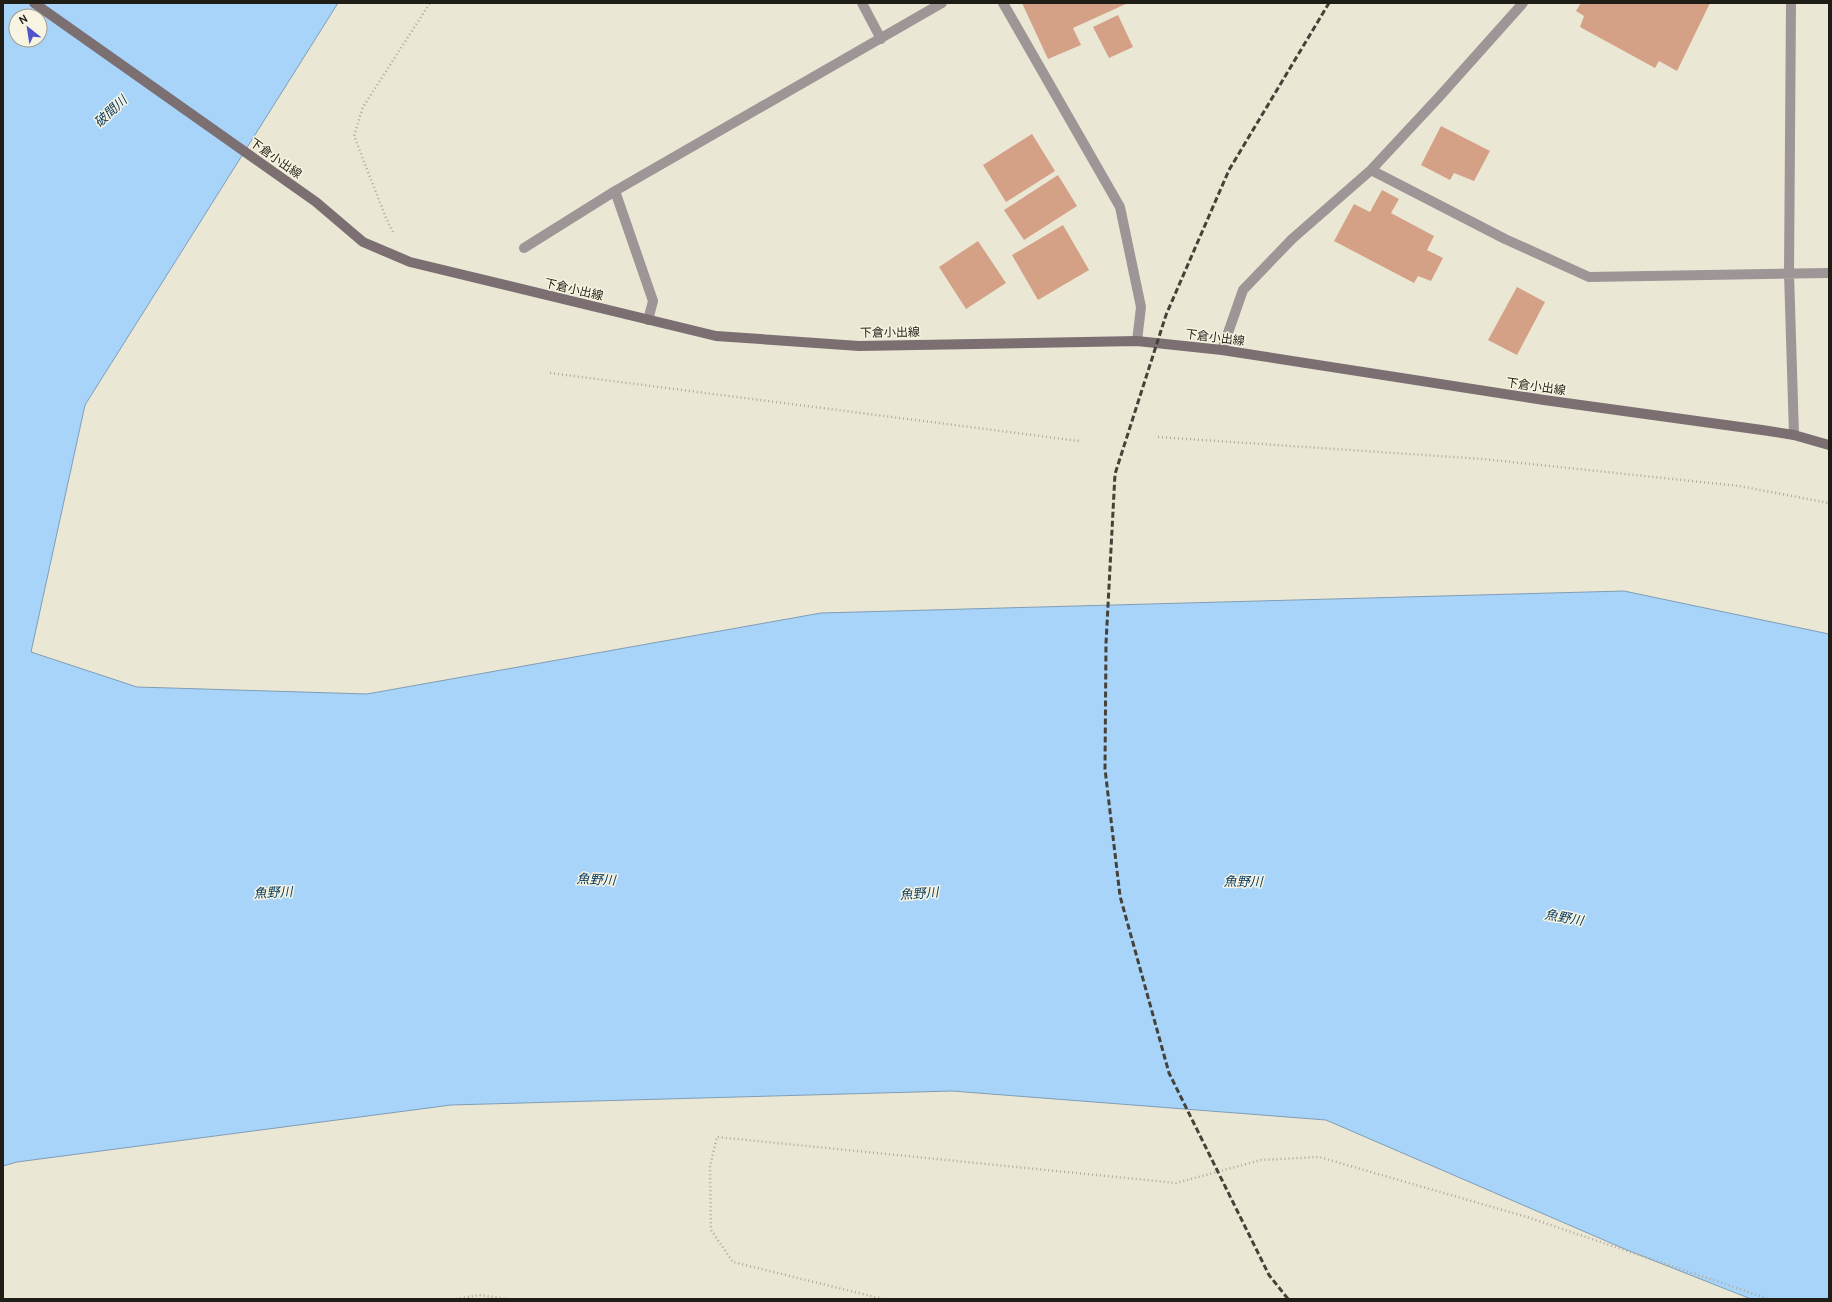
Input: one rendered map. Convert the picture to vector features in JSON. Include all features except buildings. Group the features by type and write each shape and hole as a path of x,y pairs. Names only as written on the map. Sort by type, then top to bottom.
{"main road":[{"name":"下倉小出線","path":"34,3 316,202 363,242 410,262 716,336 859,346 1137,341 1222,350 1544,400 1794,435 1829,445"}],"street":[{"path":"862,3 881,39"},
{"path":"524,248 615,191 942,3"},
{"path":"1004,3 1120,207 1141,307 1137,341"},
{"path":"1222,350 1243,290 1292,240 1371,170 1523,3"},
{"path":"1791,3 1789,273 1794,435"},
{"path":"1371,170 1505,239 1589,277 1829,272"},
{"path":"615,191 653,301 648,320"}],"path":[{"path":"410,262 386,218 354,136 364,106 430,3"},
{"path":"550,373 1079,441"},
{"path":"1158,437 1484,459 1739,486 1829,503"},
{"path":"882,1299 733,1262 711,1230 710,1166 717,1137 1176,1183 1262,1160 1319,1157 1528,1217 1770,1299"},
{"path":"456,1299 479,1295 508,1299"}],"water":[{"path":"3,3 338,3 85,405 31,652 137,687 367,694 821,613 1624,591 1829,634 1829,1299 1751,1299 1627,1250 1326,1120 952,1091 451,1105 17,1162 3,1166"}],"railway":[{"path":"1288,1299 1269,1275 1169,1073 1120,896 1105,769 1106,643 1115,474 1166,315 1229,170 1329,3"}],"water label":[{"name":"破間川","path":"110,111"},
{"name":"魚野川","path":"596,879"},
{"name":"魚野川","path":"1243,881"},
{"name":"魚野川","path":"273,892"},
{"name":"魚野川","path":"919,893"},
{"name":"魚野川","path":"1564,917"}]}
